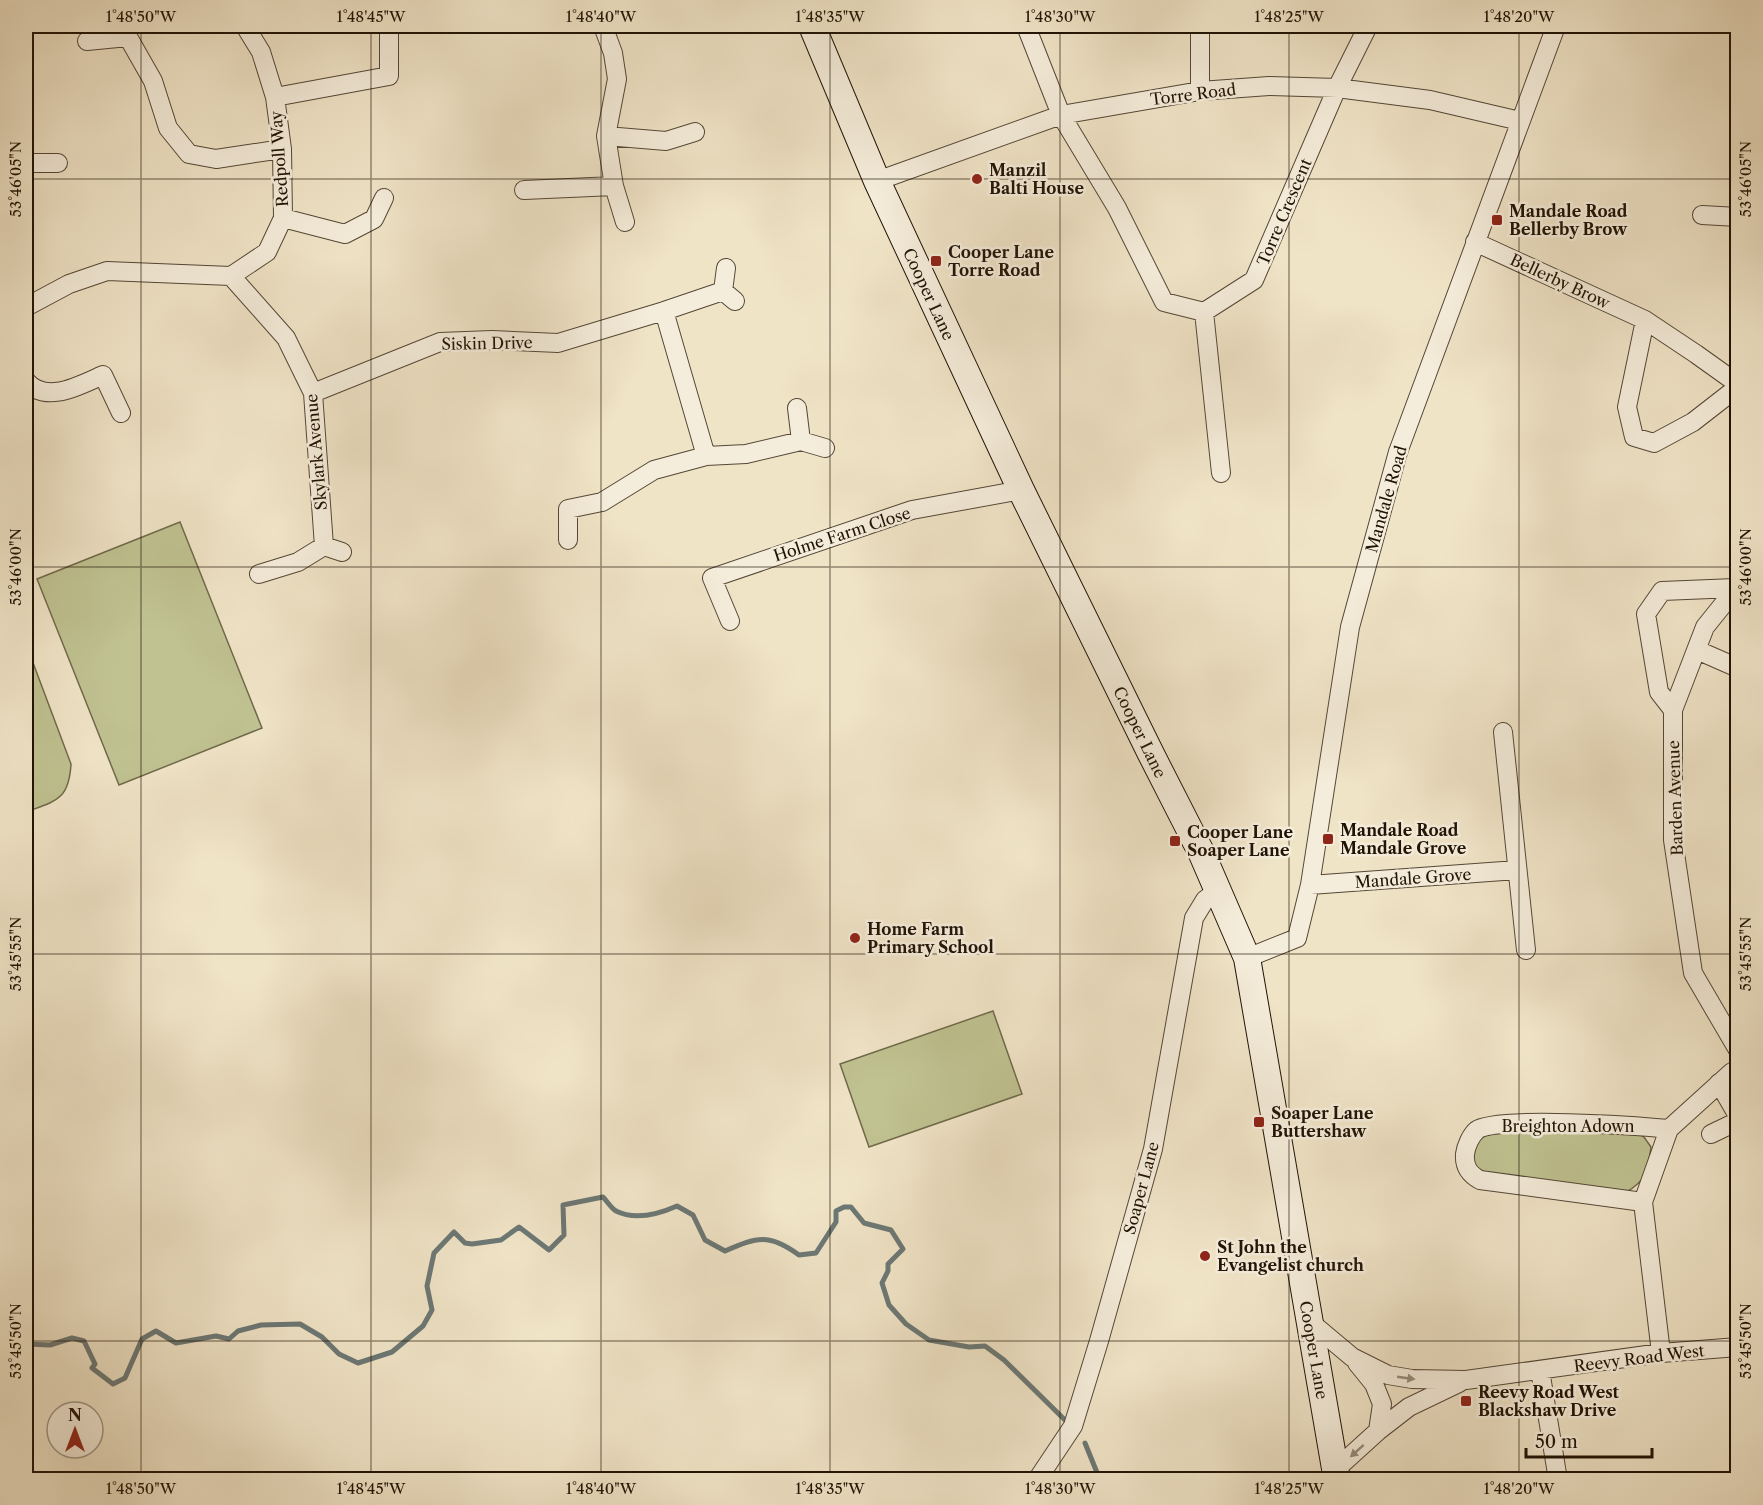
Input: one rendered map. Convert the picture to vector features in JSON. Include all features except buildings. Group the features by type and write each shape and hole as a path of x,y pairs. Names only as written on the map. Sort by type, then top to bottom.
{"main road":[{"name":"Cooper Lane","path":"812,26 877,181 1021,490 1218,890 1246,958 1336,1475"}],"street":[{"name":"Redpoll Way","path":"231,276 267,252 283,218 282,149 275,97 261,52 245,26"},
{"path":"603,26 613,53 617,79 606,136 614,186 626,222"},
{"path":"1026,26 1061,115 1117,208 1164,302 1204,312 1221,473"},
{"path":"1200,26 1200,91"},
{"name":"Torre Crescent","path":"1204,312 1254,280 1337,88 1368,26"},
{"name":"Mandale Road","path":"1246,958 1297,938 1310,885 1350,627 1398,452 1556,26"},
{"path":"275,97 398,79 389,30"},
{"path":"87,41 128,37 153,81 168,128 189,154 216,159 282,149"},
{"name":"Torre Road","path":"877,181 1061,115 1200,91 1269,87 1337,88 1430,100 1520,120"},
{"path":"606,136 666,141 695,132"},
{"path":"26,163 58,163"},
{"path":"524,190 614,186"},
{"path":"283,218 345,234 374,219 384,198"},
{"path":"1702,215 1737,217"},
{"name":"Bellerby Brow","path":"1475,242 1645,320 1696,354 1737,386 1693,422 1654,443 1634,437 1627,407 1645,320"},
{"name":"Siskin Drive","path":"314,393 440,342 492,340 558,343 664,311 729,296 726,268"},
{"path":"26,307 69,284 107,272 231,276"},
{"name":"Skylark Avenue","path":"231,276 286,338 314,393 324,546"},
{"path":"664,311 706,456"},
{"path":"26,381 30,387 50,393 67,391 103,375 122,412"},
{"path":"797,408 801,441"},
{"path":"568,540 568,508 602,502 654,470 706,456 746,454 801,441 825,448"},
{"name":"Holme Farm Close","path":"730,621 703,580 912,510 1021,490"},
{"path":"259,574 298,562 324,546 342,552"},
{"path":"1673,710 1659,692 1646,614 1662,591 1736,587"},
{"name":"Barden Avenue","path":"1736,587 1705,627 1673,710 1673,840 1693,973 1737,1050"},
{"path":"1697,650 1737,668"},
{"path":"1503,732 1526,950"},
{"name":"Mandale Grove","path":"1310,885 1517,870"},
{"name":"Soaper Lane","path":"1037,1479 1073,1426 1153,1149 1194,918 1205,900 1218,890"},
{"path":"1661,1353 1643,1202 1669,1129 1726,1078 1737,1116"},
{"path":"1711,1134 1737,1121"},
{"name":"Breighton Adown","path":"1643,1202 1480,1180 1472,1176 1466,1168 1465,1154 1476,1130 1486,1126 1625,1124 1669,1129"},
{"path":"1309,1321 1352,1356 1388,1375 1412,1379 1466,1380"},
{"name":"Reevy Road West","path":"1466,1380 1661,1353 1737,1347"},
{"path":"1352,1356 1374,1384 1382,1404 1378,1431"},
{"path":"1540,1370 1558,1479"},
{"path":"1336,1475 1378,1431 1409,1407 1466,1380"}],"green space":[{"path":"180,522 262,728 119,785 37,579"},
{"path":"26,644 71,764 70,776 64,792 53,801 26,812"},
{"path":"993,1011 1022,1094 869,1147 840,1064"},
{"path":"1494,1130 1636,1132 1644,1137 1651,1147 1649,1162 1642,1179 1626,1192 1488,1174 1474,1167 1471,1155 1473,1143"}],"waterway":[{"path":"26,1344 50,1345 72,1338 84,1341 95,1364 92,1368 113,1384 125,1378 142,1339 156,1331 176,1343 216,1336 229,1339 238,1331 261,1325 300,1324 322,1337 339,1354 358,1363 392,1352 423,1326 432,1310 427,1286 434,1253 454,1232 465,1243 472,1244 501,1240 519,1227 549,1250 564,1235 563,1205 603,1197 616,1211 631,1216 655,1214 677,1206 693,1215 705,1240 725,1251 755,1240 771,1240 799,1255 816,1253 836,1222 836,1211 844,1207 851,1207 864,1223 891,1230 903,1249 888,1264 888,1271 882,1283 889,1305 906,1324 929,1340 969,1347 985,1346 1004,1360 1068,1423"},
{"path":"1085,1443 1100,1480"}],"place":[{"name":"Manzil Balti House","path":"977,179"},
{"name":"Mandale Road Bellerby Brow","path":"1497,220"},
{"name":"Cooper Lane Torre Road","path":"936,261"},
{"name":"Mandale Road Mandale Grove","path":"1328,839"},
{"name":"Cooper Lane Soaper Lane","path":"1175,841"},
{"name":"Home Farm Primary School","path":"855,938"},
{"name":"Soaper Lane Buttershaw","path":"1259,1122"},
{"name":"St John the Evangelist church","path":"1205,1256"},
{"name":"Reevy Road West Blackshaw Drive","path":"1466,1401"}]}
